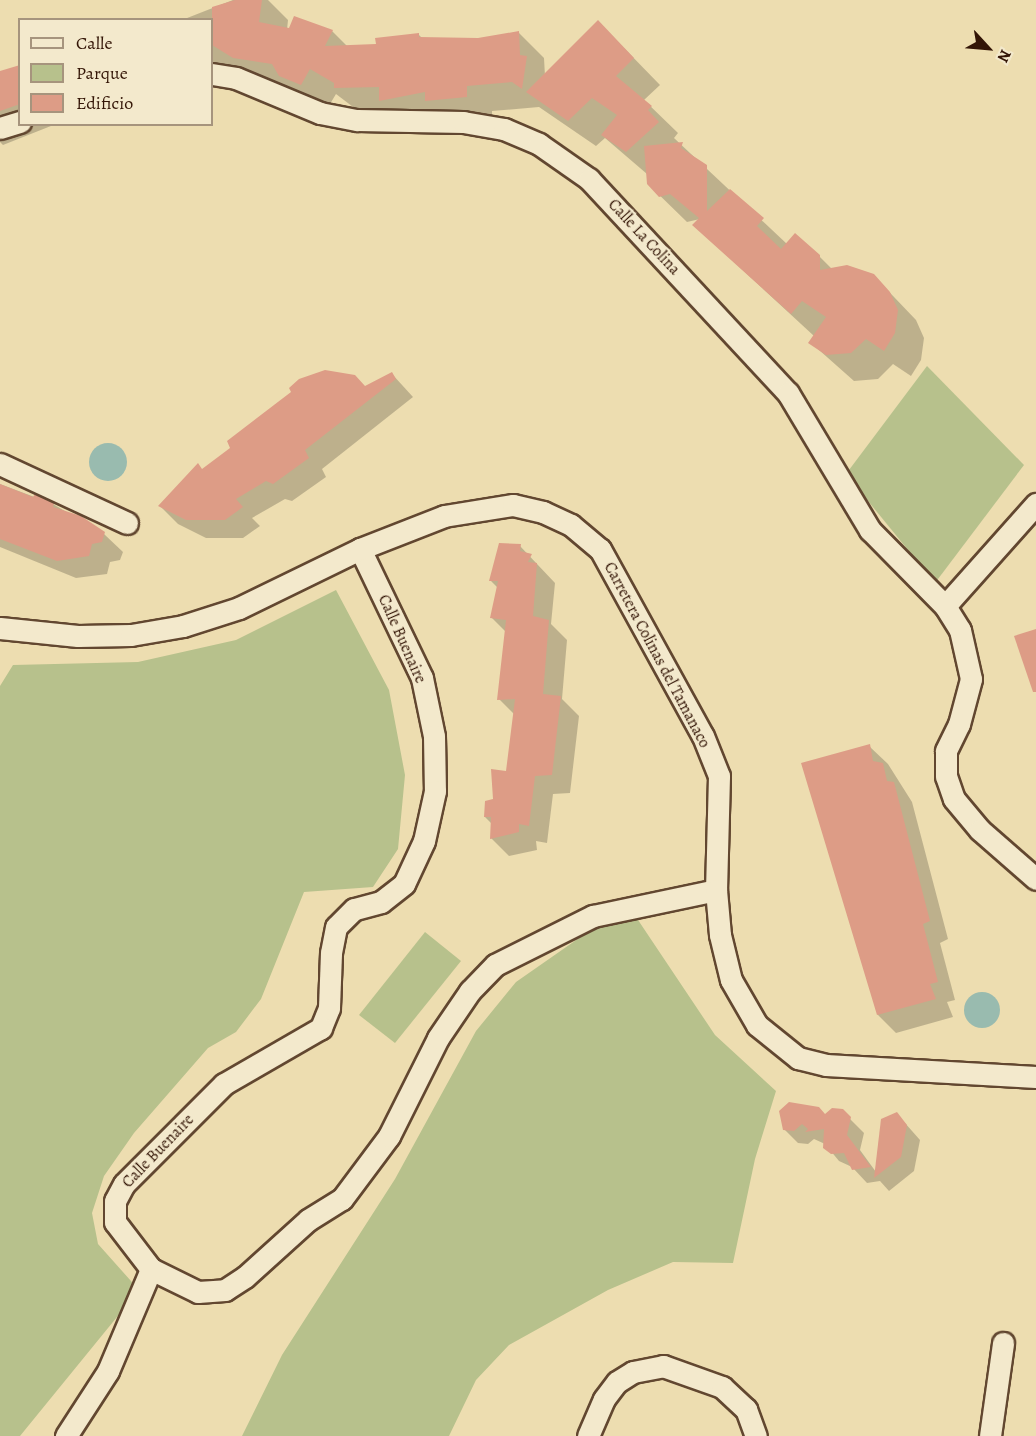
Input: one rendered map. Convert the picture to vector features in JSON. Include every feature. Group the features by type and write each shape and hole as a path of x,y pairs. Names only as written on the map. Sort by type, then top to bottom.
{"street":[{"name":"Calle La Colina","path":"213,74 236,78 320,113 357,120 463,122 504,129 539,144 589,179 788,393 870,530 945,606"},
{"path":"0,128 18,123"},
{"path":"0,464 127,523"},
{"path":"1036,504 945,606 960,630 971,679 960,724 946,751 946,776 954,799 980,830 1036,879"},
{"name":"Carretera Colinas del Tamanaco","path":"0,628 78,636 131,635 183,626 249,604 360,549 444,516 513,505 572,525 600,549 649,633 703,736 719,777 716,890 726,957 744,1007 771,1038 798,1058 858,1069 1036,1077"},
{"name":"Calle Buenaire","path":"360,549 422,678 434,736 435,780 424,841 404,884 381,902 354,909 336,927 330,953 329,1008 321,1028 224,1084 124,1184 115,1201 115,1222 151,1269 198,1292 225,1290 245,1277 308,1220 342,1199 389,1136 438,1038 470,991 495,965 528,946 593,916 716,890"},
{"path":"66,1436 108,1371 151,1269"},
{"path":"990,1436 1003,1344"},
{"path":"588,1436 604,1399 617,1382 633,1372 663,1366 694,1374 735,1397 746,1409 756,1436"}],"green space":[{"path":"927,366 1024,465 935,583 846,474"},
{"path":"336,590 389,690 405,775 398,849 373,887 304,892 261,999 236,1032 208,1048 134,1133 104,1176 92,1213 98,1244 139,1290 20,1436 0,1436 0,686 13,665 138,662 236,640"},
{"path":"634,914 715,1035 776,1091 755,1159 733,1263 673,1262 608,1290 509,1345 476,1380 449,1436 242,1436 282,1355 395,1179 476,1031 516,982 592,929"},
{"path":"425,932 461,961 395,1043 359,1015"}],"water":[{"path":"108,443 122,448 127,462 122,476 108,481 94,476 89,462 94,448"},
{"path":"982,992 995,997 1000,1010 995,1023 982,1028 969,1023 964,1010 969,997"}],"building":[{"path":"235,0 262,0 259,22 289,28 294,16 333,30 325,46 376,44 375,38 419,33 419,37 478,38 519,31 520,55 527,56 522,89 512,82 467,86 467,97 425,101 425,92 379,101 379,87 334,88 334,83 310,69 301,85 279,76 272,64 233,58 213,46 212,7"},
{"path":"598,20 634,58 616,76 652,106 648,110 659,122 626,152 601,135 617,115 592,98 568,121 526,92"},
{"path":"18,66 18,105 0,111 0,71"},
{"path":"683,142 681,148 707,165 707,211 730,189 764,218 757,226 781,249 795,233 820,255 820,270 847,265 874,274 890,292 898,310 895,333 884,351 866,339 851,353 826,355 808,343 826,317 802,301 791,314 692,225 699,218 670,194 659,197 647,184 644,146"},
{"path":"325,370 355,375 365,386 392,372 396,379 305,450 309,458 273,484 266,481 236,499 243,507 225,520 186,520 158,506 198,463 202,469 230,448 227,441 291,392 289,388 299,379"},
{"path":"0,484 33,497 35,494 54,503 53,507 81,516 105,532 102,542 92,544 89,556 57,561 0,539"},
{"path":"499,543 521,544 520,551 532,554 528,562 537,563 533,616 549,620 543,694 561,696 552,775 535,776 529,826 519,824 519,832 490,839 491,817 484,817 485,801 493,799 491,769 506,771 515,699 497,700 506,620 490,618 498,581 489,581"},
{"path":"1036,629 1036,692 1033,692 1014,636"},
{"path":"870,744 873,761 883,763 887,781 894,782 930,921 923,924 938,982 930,984 936,999 877,1015 801,763"},
{"path":"789,1102 819,1107 825,1114 832,1108 843,1109 851,1117 847,1135 871,1167 852,1170 844,1153 831,1154 823,1148 824,1129 805,1132 808,1129 802,1124 794,1131 783,1130 779,1111"},
{"path":"897,1112 907,1125 901,1157 874,1178 881,1119"}]}
